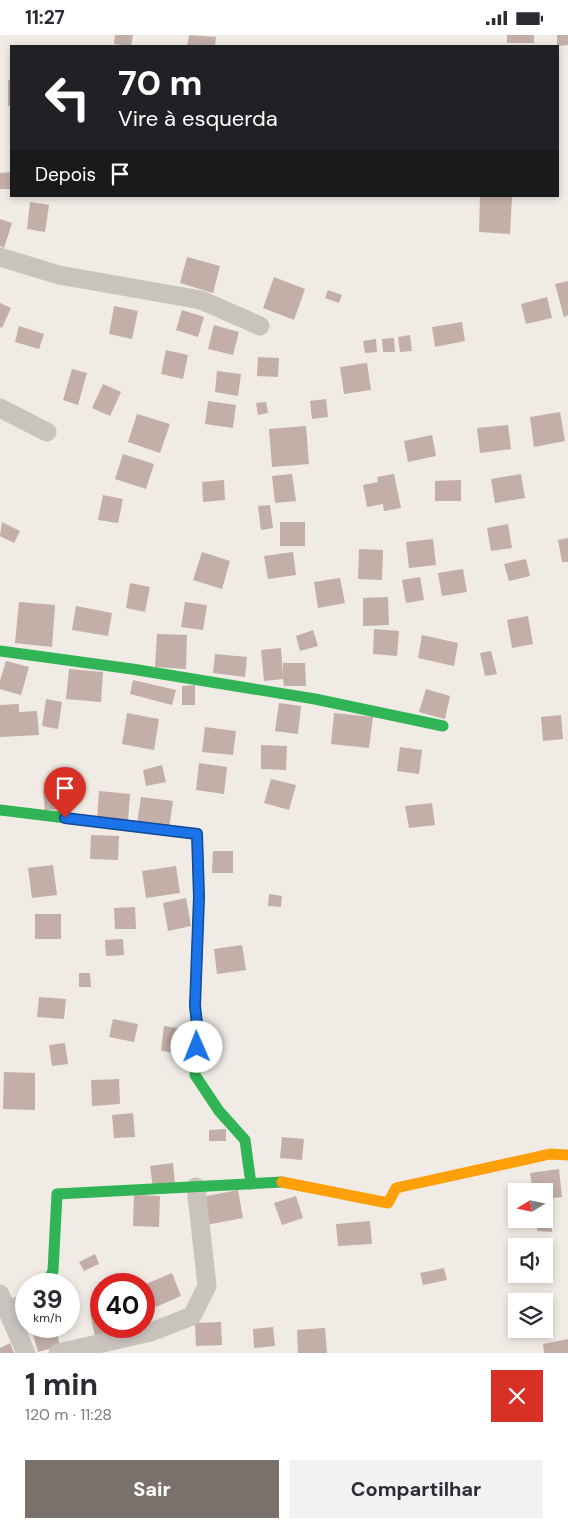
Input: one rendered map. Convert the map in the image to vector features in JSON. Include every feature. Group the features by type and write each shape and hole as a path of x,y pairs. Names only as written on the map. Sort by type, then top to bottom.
{"street":[{"path":"0,257 59,275 201,300 260,326"},
{"path":"0,407 47,432"},
{"path":"0,651 132,669 315,699 443,726"},
{"path":"0,810 197,834 199,897 195,1006 198,1033 195,1075 219,1111 245,1139 251,1184"},
{"path":"52,1273 57,1194 283,1182 388,1203 396,1188 550,1154 568,1155"},
{"path":"58,1353 151,1332 192,1316 207,1286 196,1187"},
{"path":"4,1302 26,1353"}],"building":[{"path":"115,35 133,35 131,45 114,44"},
{"path":"189,35 216,37 215,45 187,45"},
{"path":"507,35 534,35 534,43 507,43"},
{"path":"557,35 568,35 568,45 557,45"},
{"path":"8,80 10,80 10,106 8,106"},
{"path":"10,172 10,189 0,189 0,173"},
{"path":"480,197 512,197 510,234 479,232"},
{"path":"30,202 49,205 45,232 27,229"},
{"path":"0,219 12,223 4,248 0,246"},
{"path":"187,257 220,266 213,293 180,283"},
{"path":"274,277 305,289 294,320 263,308"},
{"path":"568,281 568,315 564,317 555,284"},
{"path":"328,290 342,295 339,303 325,298"},
{"path":"547,297 552,318 526,324 521,304"},
{"path":"0,303 11,308 2,328 0,327"},
{"path":"114,306 138,311 132,339 109,334"},
{"path":"182,310 204,317 198,337 176,330"},
{"path":"462,322 465,341 435,347 432,327"},
{"path":"214,325 239,332 233,355 208,349"},
{"path":"19,326 44,334 39,349 15,342"},
{"path":"410,335 412,351 400,352 398,337"},
{"path":"394,338 395,352 383,352 382,339"},
{"path":"376,339 377,352 365,353 363,341"},
{"path":"166,350 188,355 183,379 161,374"},
{"path":"258,357 279,358 278,377 257,376"},
{"path":"367,363 371,390 344,394 340,367"},
{"path":"72,369 87,373 78,405 63,400"},
{"path":"217,371 241,374 238,396 215,392"},
{"path":"103,384 121,392 110,416 92,408"},
{"path":"326,399 328,417 312,419 310,401"},
{"path":"208,401 236,405 233,428 205,424"},
{"path":"266,402 268,413 258,415 256,403"},
{"path":"560,412 565,441 534,447 530,417"},
{"path":"137,414 170,424 160,453 128,442"},
{"path":"508,425 511,449 480,453 477,428"},
{"path":"306,426 309,464 272,467 269,429"},
{"path":"432,435 436,456 408,462 404,441"},
{"path":"123,454 154,464 146,489 115,479"},
{"path":"292,474 296,501 275,503 272,476"},
{"path":"394,474 401,508 384,511 383,504 367,507 363,485 378,482 377,477"},
{"path":"521,474 525,498 495,503 491,479"},
{"path":"224,480 225,500 203,502 202,482"},
{"path":"461,480 461,501 435,501 435,481"},
{"path":"103,495 123,499 118,523 98,520"},
{"path":"270,505 273,528 261,530 258,506"},
{"path":"2,522 20,531 14,543 0,536"},
{"path":"280,522 305,522 305,546 280,546"},
{"path":"508,524 512,548 491,551 487,528"},
{"path":"568,538 568,562 562,562 558,540"},
{"path":"433,539 436,565 409,568 406,542"},
{"path":"359,549 383,550 382,580 358,579"},
{"path":"202,552 230,561 222,589 193,580"},
{"path":"293,552 296,575 268,579 264,556"},
{"path":"526,559 530,576 509,581 504,564"},
{"path":"463,569 467,592 442,596 438,573"},
{"path":"420,577 424,600 406,603 402,580"},
{"path":"340,578 345,603 318,608 314,582"},
{"path":"130,583 150,587 145,612 126,608"},
{"path":"388,597 389,625 363,626 363,598"},
{"path":"19,602 55,605 52,647 15,643"},
{"path":"185,602 207,605 203,630 181,627"},
{"path":"76,606 112,613 108,636 72,630"},
{"path":"528,616 533,644 512,648 507,620"},
{"path":"374,629 399,631 397,656 373,654"},
{"path":"313,630 318,646 300,651 296,636"},
{"path":"157,634 187,635 186,669 155,667"},
{"path":"422,635 458,643 454,666 418,658"},
{"path":"281,648 283,676 283,663 305,663 306,686 284,686 283,679 264,681 261,650"},
{"path":"491,651 497,674 485,676 480,653"},
{"path":"215,654 247,657 245,677 213,673"},
{"path":"6,661 29,667 21,695 0,689 0,681"},
{"path":"69,669 103,672 101,702 66,699"},
{"path":"133,680 176,690 172,705 130,694"},
{"path":"195,685 195,705 182,705 182,686"},
{"path":"426,689 450,696 445,719 419,712"},
{"path":"46,699 62,702 58,729 42,726"},
{"path":"279,703 301,706 298,734 275,731"},
{"path":"19,704 19,712 37,711 39,735 0,737 0,705"},
{"path":"127,713 159,719 154,750 122,744"},
{"path":"334,713 373,717 369,748 331,744"},
{"path":"561,715 563,739 543,741 541,717"},
{"path":"205,727 236,731 233,755 202,752"},
{"path":"261,745 287,746 286,770 261,769"},
{"path":"400,747 422,750 419,774 397,771"},
{"path":"199,763 227,767 224,794 196,790"},
{"path":"162,765 166,782 146,786 143,770"},
{"path":"271,779 296,785 289,810 264,803"},
{"path":"65,790 66,809 45,810 43,791"},
{"path":"99,791 130,794 128,822 97,819"},
{"path":"141,797 173,801 169,828 137,824"},
{"path":"432,803 435,825 409,828 405,806"},
{"path":"91,835 119,836 118,860 90,859"},
{"path":"213,851 233,851 233,873 212,873"},
{"path":"53,865 57,895 32,898 28,868"},
{"path":"176,866 180,893 146,898 142,871"},
{"path":"269,894 282,896 281,907 268,906"},
{"path":"186,898 191,926 168,931 163,903"},
{"path":"135,907 136,929 115,929 114,908"},
{"path":"35,914 61,914 61,939 35,939"},
{"path":"123,939 124,955 106,956 105,940"},
{"path":"242,945 246,970 217,974 214,949"},
{"path":"79,973 90,973 91,987 79,987"},
{"path":"39,997 66,999 64,1019 37,1017"},
{"path":"113,1019 138,1024 134,1042 109,1037"},
{"path":"164,1026 193,1030 190,1055 161,1051"},
{"path":"65,1043 68,1064 52,1066 49,1045"},
{"path":"4,1072 35,1073 35,1110 3,1109"},
{"path":"119,1079 120,1104 92,1106 91,1080"},
{"path":"133,1113 135,1137 114,1138 112,1115"},
{"path":"226,1129 226,1141 209,1141 209,1130"},
{"path":"282,1137 304,1139 302,1160 280,1158"},
{"path":"173,1163 175,1185 153,1188 150,1166"},
{"path":"559,1169 562,1197 553,1198 553,1183 532,1183 530,1173"},
{"path":"238,1190 243,1218 206,1225 201,1197"},
{"path":"134,1195 160,1196 159,1227 133,1226"},
{"path":"296,1196 303,1218 282,1225 274,1203"},
{"path":"370,1221 372,1244 338,1246 336,1224"},
{"path":"537,1228 552,1228 552,1232 537,1231"},
{"path":"95,1254 99,1264 84,1271 79,1262"},
{"path":"444,1268 447,1280 423,1285 420,1273"},
{"path":"172,1273 181,1296 156,1307 155,1280"},
{"path":"221,1322 222,1345 196,1346 195,1323"},
{"path":"273,1327 275,1346 254,1348 253,1329"},
{"path":"325,1328 327,1353 298,1353 297,1330"},
{"path":"34,1338 58,1338 60,1346 38,1352"},
{"path":"95,1338 110,1338 96,1341"},
{"path":"568,1339 568,1353 544,1353 543,1344"},
{"path":"10,1343 14,1353 0,1353 0,1348"}],"traffic: fast":[{"path":"0,651 132,669 315,699 443,726"},
{"path":"0,810 197,834 199,897 195,1006 198,1033 195,1075 219,1111 245,1140 251,1184"},
{"path":"52,1273 57,1194 282,1182"}],"traffic: slow":[{"path":"282,1182 388,1203 396,1188 550,1154 568,1155"}],"route":[{"path":"65,818 197,834 199,897 195,1006 198,1033 197,1047"}]}
